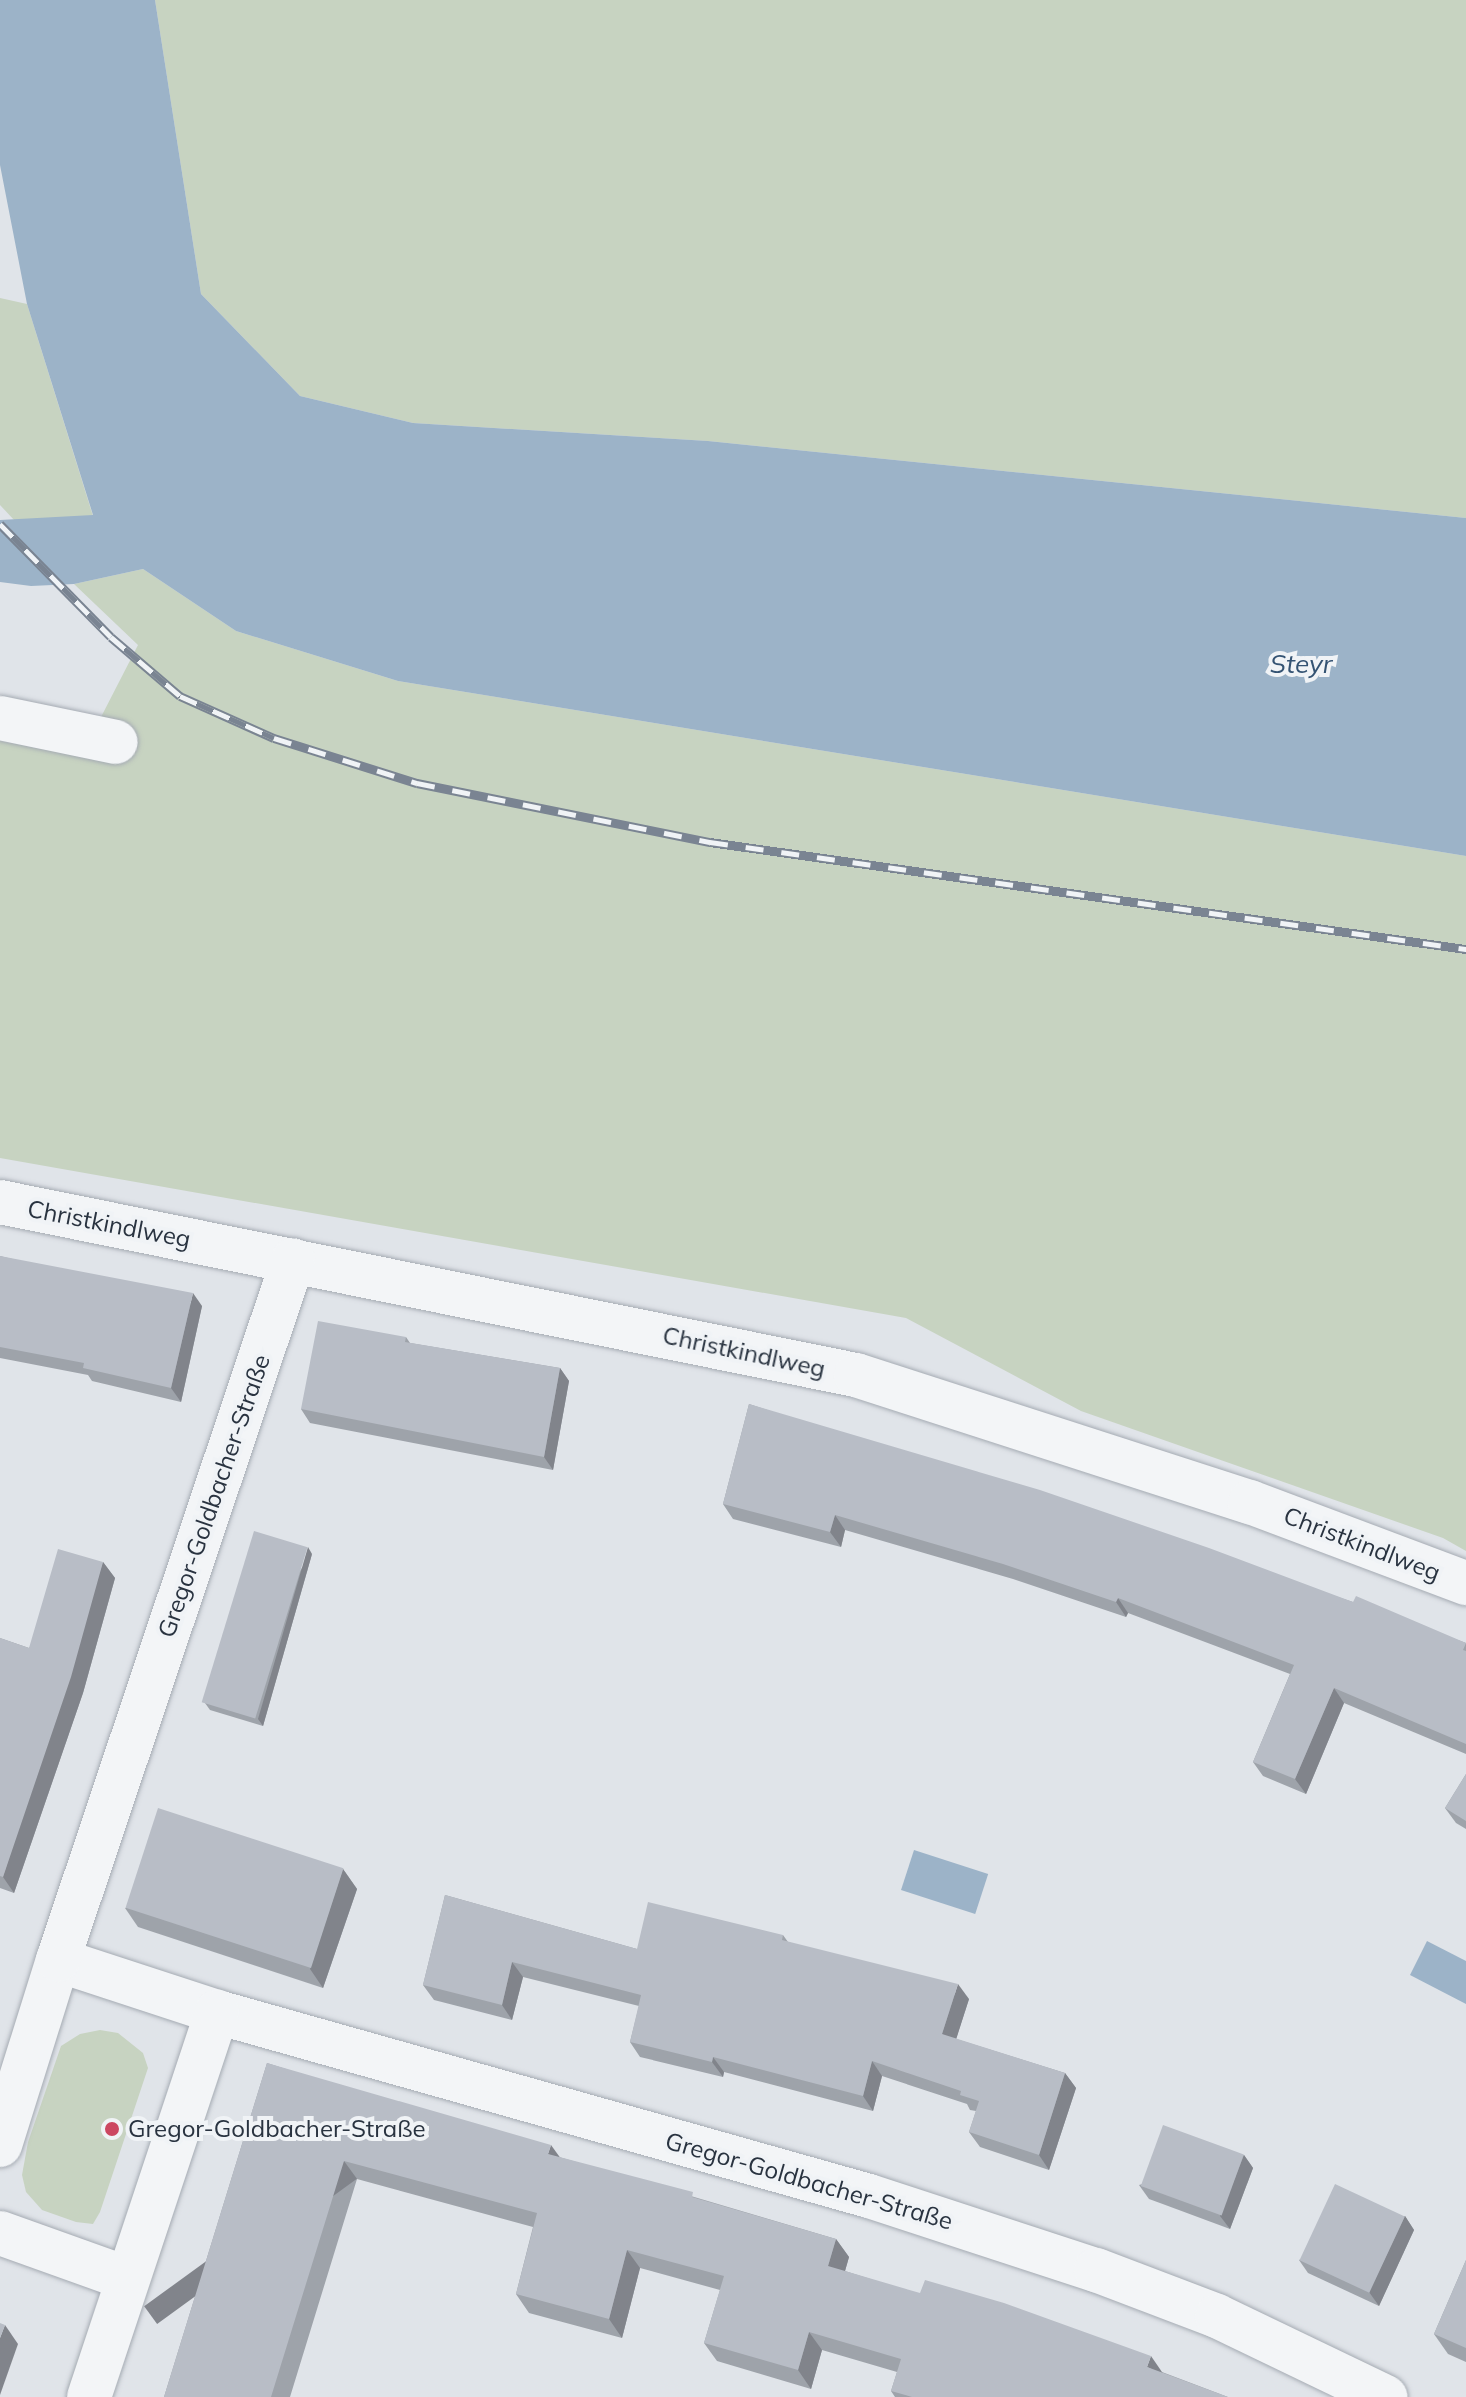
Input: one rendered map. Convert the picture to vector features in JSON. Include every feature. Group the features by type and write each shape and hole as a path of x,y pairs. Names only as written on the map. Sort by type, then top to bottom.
{"street":[{"path":"0,718 116,742"},
{"name":"Christkindlweg","path":"0,1202 856,1375 1250,1502 1466,1583"},
{"name":"Gregor-Goldbacher-Straße","path":"0,2145 58,1960 293,1260"},
{"name":"Gregor-Goldbacher-Straße","path":"58,1960 217,2012 869,2196 1096,2270 1217,2316 1385,2397"},
{"path":"89,2397 126,2278 217,2012"},
{"path":"0,2233 126,2278"}],"green space":[{"path":"155,0 1466,0 1466,518 708,441 413,423 300,396 201,294"},
{"path":"0,298 27,304 93,516 15,521 0,505"},
{"path":"143,569 236,631 398,681 1466,856 1466,1551 1443,1538 1081,1411 906,1318 0,1158 0,741 81,756 138,645 74,584"},
{"path":"100,2030 118,2033 143,2053 148,2068 100,2212 93,2224 76,2222 42,2210 26,2192 22,2175 28,2142 61,2046 80,2034"}],"water":[{"name":"Steyr","path":"0,0 155,0 201,294 300,396 413,423 708,441 1466,518 1466,856 398,681 236,631 143,569 74,584 31,586 0,582 0,520 93,515 27,304 0,165"},
{"path":"914,1850 988,1874 975,1914 901,1890"},
{"path":"1427,1941 1466,1961 1466,2004 1410,1975"}],"building":[{"path":"0,1256 193,1293 171,1388 83,1368 84,1363 0,1347"},
{"path":"318,1321 406,1337 405,1342 560,1368 544,1457 301,1409"},
{"path":"749,1404 1040,1490 1353,1602 1356,1596 1466,1643 1463,1650 1466,1651 1466,1744 1334,1688 1295,1779 1253,1762 1294,1665 1118,1598 1116,1602 1003,1564 835,1515 830,1532 723,1504"},
{"path":"254,1531 308,1547 255,1719 202,1702"},
{"path":"58,1549 103,1562 71,1677 3,1877 0,1876 0,1638 29,1648"},
{"path":"1466,1774 1466,1821 1445,1808"},
{"path":"158,1808 343,1868 311,1968 126,1908"},
{"path":"445,1895 637,1949 648,1902 783,1935 782,1940 958,1984 942,2034 1065,2073 1039,2155 969,2132 979,2101 960,2095 961,2091 872,2061 863,2096 713,2057 712,2062 630,2042 641,1995 512,1962 502,2005 423,1985"},
{"path":"267,2063 551,2145 548,2154 693,2192 692,2197 836,2239 828,2266 920,2293 925,2280 1004,2303 1151,2356 1147,2367 1228,2397 912,2397 891,2391 901,2359 809,2332 798,2370 704,2343 724,2276 627,2250 609,2319 516,2294 537,2213 344,2161 271,2397 164,2397"},
{"path":"1163,2125 1244,2154 1222,2215 1141,2186"},
{"path":"1335,2184 1405,2217 1369,2293 1300,2260"},
{"path":"1466,2260 1466,2348 1434,2334"}],"railway":[{"path":"0,524 111,637 180,696 274,738 417,783 710,842 1466,949"}],"place":[{"name":"Gregor-Goldbacher-Straße","path":"112,2129"}]}
